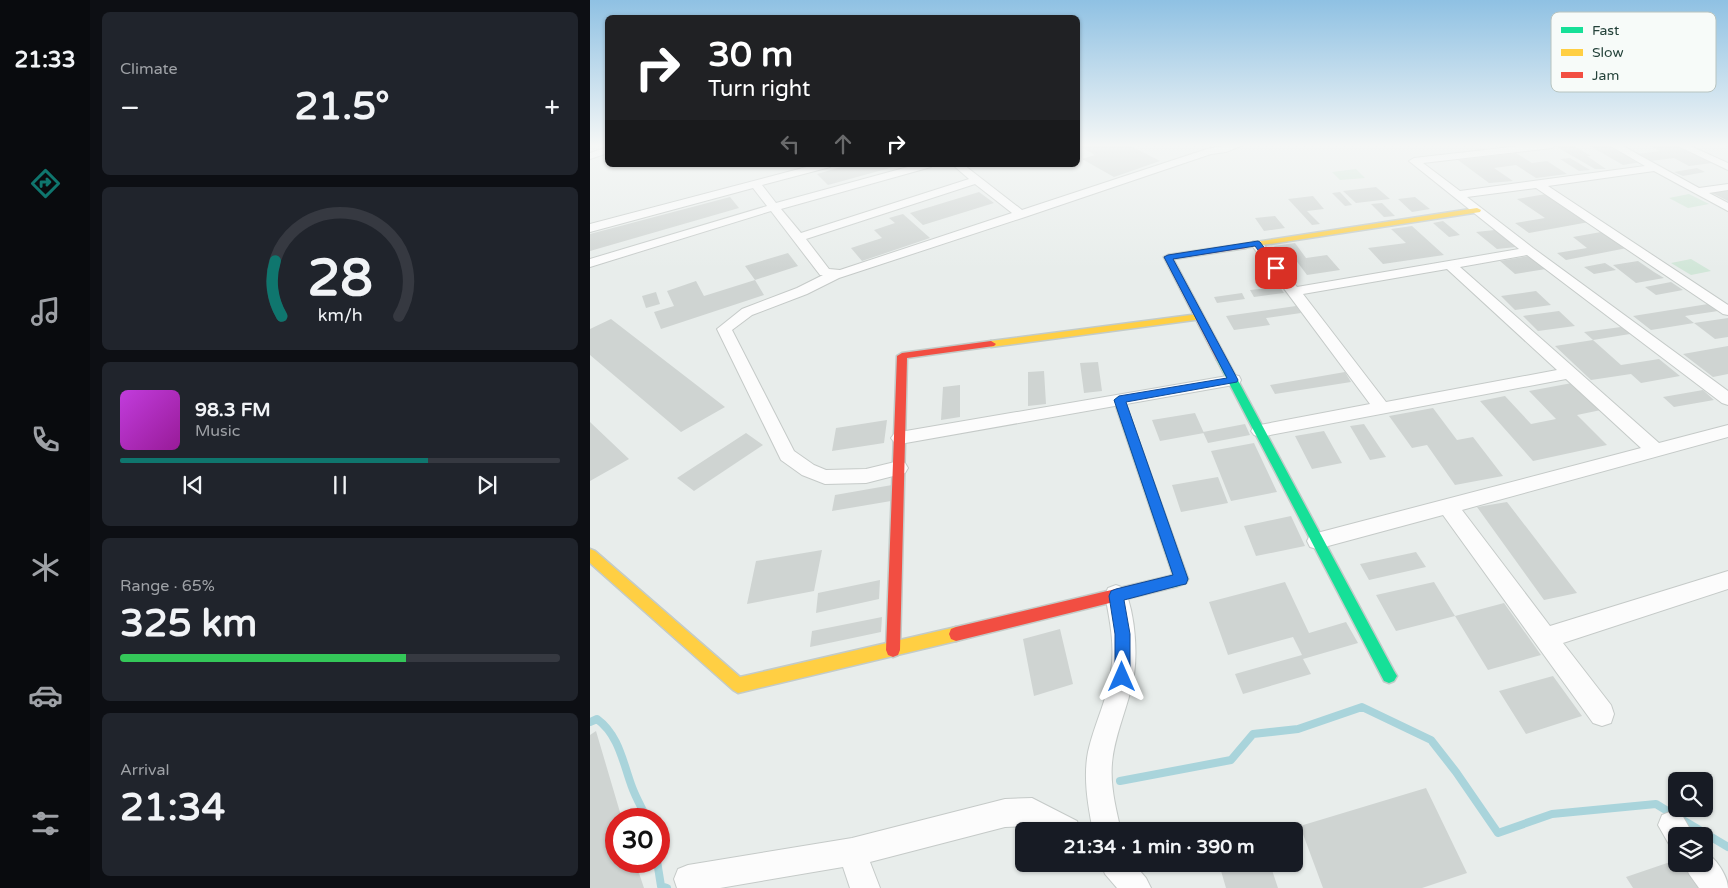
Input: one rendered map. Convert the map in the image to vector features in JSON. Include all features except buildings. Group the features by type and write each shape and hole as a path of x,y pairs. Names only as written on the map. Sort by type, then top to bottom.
{"street":[{"path":"590,228 746,186"},
{"path":"757,186 826,272 836,274 846,273 1105,186"},
{"path":"590,263 774,207 849,186"},
{"path":"798,238 957,186"},
{"path":"985,186 1021,215"},
{"path":"1446,186 1728,399"},
{"path":"1457,195 1520,186"},
{"path":"1542,186 1728,311"},
{"path":"1690,186 1728,208"},
{"path":"1698,191 1728,187"},
{"path":"1388,676 1168,257 1477,210"},
{"path":"1258,244 1382,408"},
{"path":"1293,292 1529,250"},
{"path":"1450,265 1654,449"},
{"path":"836,274 802,291 747,312 724,329 787,455 808,470 825,477 866,476 899,468"},
{"path":"893,650 902,356 1199,317"},
{"path":"1260,431 1569,373"},
{"path":"900,438 1233,380"},
{"path":"590,555 738,685 893,650 1181,579 1119,400"},
{"path":"1317,541 1654,449 1728,431"},
{"path":"1447,506 1602,714"},
{"path":"1545,638 1728,580"},
{"path":"1105,822 1099,764 1108,724 1122,677 1123,634 1116,596"},
{"path":"688,879 852,852 1005,813 1032,812 1052,822"},
{"path":"852,852 864,888"},
{"path":"1122,872 1136,888"},
{"path":"1705,872 1716,888"}],"green space":[{"path":"1689,194 1709,204 1688,208 1669,198"},
{"path":"1691,259 1711,271 1691,275 1671,263"}],"waterway":[{"path":"1120,781 1231,760 1253,734 1298,729 1362,707 1431,740 1456,772 1498,833 1552,814 1656,804 1668,811"},
{"path":"590,722 597,719 615,741 642,808"},
{"path":"1681,819 1728,847"},
{"path":"659,873 661,886 667,888"}],"traffic: fast":[{"path":"1222,360 1389,676"},
{"path":"1119,400 1181,579 1166,583"}],"traffic: slow":[{"path":"1243,246 1477,210"},
{"path":"991,344 1199,317"},
{"path":"590,555 738,685 956,634"}],"traffic: jam":[{"path":"1222,360 1168,257 1243,246"},
{"path":"893,650 902,356 991,344"},
{"path":"956,634 1166,583"}],"route":[{"path":"1122,677 1123,634 1116,596 1181,579 1119,400 1233,380 1168,257 1258,244 1276,268"}]}
